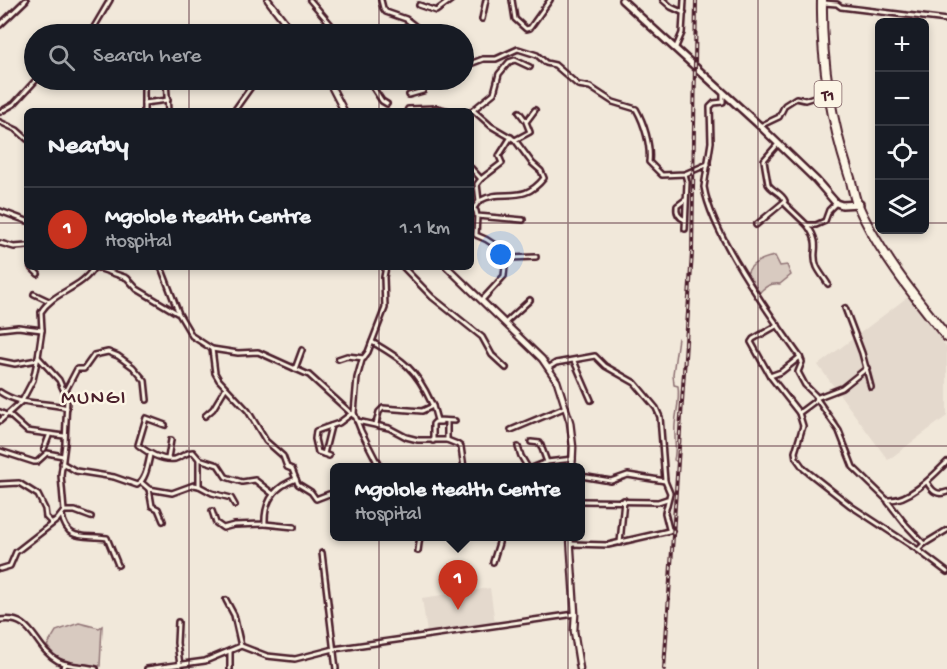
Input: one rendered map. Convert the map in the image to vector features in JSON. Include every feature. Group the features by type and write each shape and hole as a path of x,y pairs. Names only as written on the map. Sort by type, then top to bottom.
{"highway":[{"name":"T1","path":"822,1 822,48 828,93 836,131 852,184 876,236 903,282 947,337"}],"main road":[{"path":"622,0 724,92 816,180 836,203 845,205 859,202"}],"street":[{"path":"0,25 26,0"},
{"path":"96,24 110,0"},
{"path":"268,0 286,24"},
{"path":"310,0 330,24"},
{"path":"381,0 386,12 406,19 412,24"},
{"path":"419,5 436,10 450,0"},
{"path":"482,19 486,0"},
{"path":"512,0 515,19 526,29 530,28 550,0"},
{"path":"663,0 684,13"},
{"path":"675,49 682,33 684,0"},
{"path":"822,1 947,20"},
{"path":"474,62 483,59 496,59 514,49 537,55 546,63 562,70 578,85 590,87 613,102 636,108 650,155 649,162 662,175 694,172 708,164"},
{"path":"474,109 494,93 497,88 497,78 508,62 515,60 530,66"},
{"path":"0,112 15,104 27,90"},
{"path":"144,90 144,108"},
{"path":"167,90 168,108"},
{"path":"236,108 249,90"},
{"path":"333,90 342,108"},
{"path":"375,90 387,104"},
{"path":"409,95 423,91"},
{"path":"724,92 723,102 714,103 710,107 712,126 704,187 708,203 735,258 800,357 802,362 798,372 839,431 853,467 887,500 924,544"},
{"path":"759,126 779,117 785,105 796,98 805,100 828,93"},
{"path":"144,103 168,100"},
{"path":"526,122 535,110"},
{"path":"479,201 477,188 481,179 502,163 499,156 513,139 530,132 519,112"},
{"path":"474,113 513,139 541,171 542,181 520,195 496,194 479,201 474,206"},
{"path":"0,122 24,137"},
{"path":"778,144 764,160 768,172 767,180 769,185 783,197 784,203 807,225 817,240 817,268 828,284"},
{"path":"474,171 481,179"},
{"path":"685,174 687,182 685,229"},
{"path":"685,220 676,211 677,206 686,199"},
{"path":"756,225 784,203"},
{"path":"807,225 816,225 825,221 829,210 836,203"},
{"path":"474,209 477,216 476,235 492,243 509,258 536,256"},
{"path":"0,211 24,220"},
{"path":"477,216 523,220"},
{"path":"0,243 14,247 24,246"},
{"path":"482,301 504,276 504,268 509,258"},
{"path":"34,270 38,274"},
{"path":"0,421 22,401 33,380 42,330 41,312 49,302 86,279 92,270"},
{"path":"103,270 127,278 137,289 178,314"},
{"path":"162,270 178,314 192,336 212,349 238,353 258,352 309,375 348,409 347,411 357,421 378,461 375,463"},
{"path":"352,415 357,378 386,304 385,270"},
{"path":"406,270 432,297 482,337 492,354 506,368"},
{"path":"450,270 542,359 561,390 566,407 572,435 573,463"},
{"path":"34,294 49,302"},
{"path":"505,322 530,300"},
{"path":"844,308 867,368 871,387"},
{"path":"778,325 751,342 770,376 803,423 795,452 799,464 851,506 947,572"},
{"path":"0,329 18,327 42,330"},
{"path":"372,342 398,357 412,369 433,406 437,420 455,421"},
{"path":"212,349 215,373 225,389 248,411 266,441 283,456 300,486 311,492 316,499 330,495"},
{"path":"296,369 302,350"},
{"path":"65,392 77,369 84,369 94,355 108,352 118,356 142,376 146,384 147,400"},
{"path":"548,369 556,363 574,361 593,352"},
{"path":"338,359 347,356 364,358"},
{"path":"571,544 620,543 672,531 665,513 670,493 665,481 659,412 635,383 605,366 595,356 587,356"},
{"path":"770,376 781,372 800,357"},
{"path":"0,361 15,364 38,359"},
{"path":"38,359 59,380 65,392 67,408 61,495 64,523 72,534 107,538 118,565"},
{"path":"574,361 591,400"},
{"path":"798,413 816,398 842,388 867,368"},
{"path":"205,416 225,389"},
{"path":"0,392 11,399 67,408"},
{"path":"376,424 380,410 383,408 422,411 433,406"},
{"path":"511,430 566,407"},
{"path":"0,412 27,431 50,436 64,436"},
{"path":"329,456 318,452 315,435 317,430 331,426 352,415"},
{"path":"165,424 146,418 138,445 150,455 168,459 176,459 192,452 199,459 218,465 226,477 242,482 255,480 273,494"},
{"path":"357,421 389,428 406,437 433,441 447,440 461,447 463,463"},
{"path":"447,421 447,440"},
{"path":"433,441 433,424 441,422"},
{"path":"324,454 331,426"},
{"path":"44,449 50,436"},
{"path":"168,459 171,440"},
{"path":"531,442 540,443 547,462"},
{"path":"518,447 520,456 526,463"},
{"path":"0,451 34,462 47,453 63,456"},
{"path":"142,482 150,455"},
{"path":"199,459 199,486"},
{"path":"544,463 573,459"},
{"path":"887,500 894,500 921,487 947,462"},
{"path":"62,463 79,472 114,477 135,485 142,482"},
{"path":"585,477 611,481 628,475 665,481"},
{"path":"265,524 265,509 273,494 282,485 296,479"},
{"path":"142,482 148,489 152,506 158,509 163,521"},
{"path":"927,482 936,493 947,492"},
{"path":"0,484 19,483 39,495 46,517 52,523"},
{"path":"148,489 172,494 194,485 231,498 235,505"},
{"path":"585,501 658,502 667,499"},
{"path":"620,543 624,500"},
{"path":"212,510 216,523 222,528 234,525 265,524 294,527"},
{"path":"0,569 10,566 16,552 63,513 75,512 91,517"},
{"path":"918,550 947,530"},
{"path":"418,551 419,541"},
{"path":"493,562 499,541"},
{"path":"571,541 574,631 580,669"},
{"path":"322,553 336,669"},
{"path":"226,600 234,615 241,646"},
{"path":"147,669 205,661 241,646 267,656 288,660 334,649 575,614"},
{"path":"0,620 20,621 56,660 96,669"},
{"path":"178,622 177,643 180,665"},
{"path":"230,651 230,669"},
{"path":"62,669 66,664"}],"shaded area":[{"path":"775,256 780,266 787,265 791,275 780,284 768,286 758,294 750,284 751,281 747,274 762,259"},
{"path":"909,296 947,348 947,416 888,460 818,365"},
{"path":"490,588 495,623 427,633 422,598"},
{"path":"79,623 99,628 102,626 100,666 77,664 64,660 57,657 47,646 56,631"}],"waterway":[{"path":"677,462 674,460 678,386 674,385 673,374 678,338"}],"railway":[{"path":"664,669 692,253 696,0"}],"place":[{"name":"Mgolole Health Centre","path":"458,610"}],"district":[{"name":"MUNGI","path":"94,396"}]}
